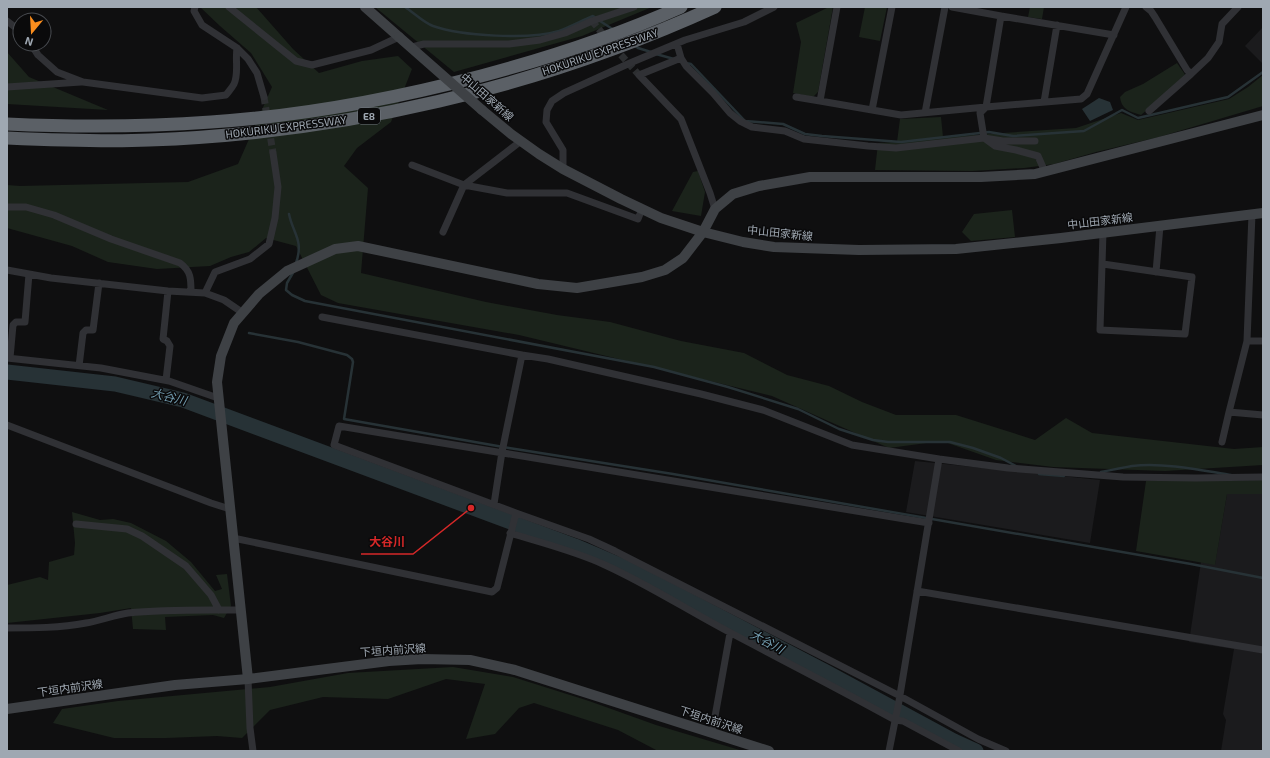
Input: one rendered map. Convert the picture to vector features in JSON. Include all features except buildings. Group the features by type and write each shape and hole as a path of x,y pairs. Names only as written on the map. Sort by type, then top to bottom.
{"highway":[{"name":"HOKURIKU EXPRESSWAY","path":"7,124 142,126 213,122 272,116 387,98 442,86 559,53 614,34 680,7"},
{"name":"HOKURIKU EXPRESSWAY","path":"7,138 149,140 210,136 275,130 390,112 451,99 562,67 620,47 715,7"}],"main road":[{"name":"中山田家新線","path":"365,7 482,110 521,141 563,169 622,200 661,218 703,232 742,242 774,247 859,250 956,249 1263,213"},
{"path":"248,679 217,382 221,356 234,323 259,294 287,270 335,249 358,246 474,272 538,284 577,288 642,277 665,270 683,258 703,232 715,209 733,194 759,186 810,177 981,176 1035,174 1263,115"},
{"name":"下垣内前沢線","path":"7,709 175,685 248,679 389,661 422,659 470,660 515,670 770,751"}],"street":[{"path":"229,7 296,61 312,65 371,50 399,36"},
{"path":"412,47 424,44 509,44 540,40 565,33 592,21 634,7"},
{"path":"563,169 563,150 546,122 547,110 552,101 564,93 677,44 744,22 774,7"},
{"path":"820,101 837,7"},
{"path":"872,110 892,7"},
{"path":"926,113 945,7"},
{"path":"952,7 1114,35"},
{"path":"796,97 902,115 1081,99 1087,94 1126,7"},
{"path":"1146,7 1155,16 1187,70 1191,74"},
{"path":"1149,111 1208,58 1219,42 1222,24 1238,7"},
{"path":"192,8 202,25 237,48 248,59 257,73 264,97"},
{"path":"1001,16 986,107 980,113 984,138 995,146 1038,156 1045,172"},
{"path":"1044,102 1057,25"},
{"path":"677,44 681,58 686,66 712,92 730,113 752,128 785,131 804,138 896,148 984,138 1003,141 1034,141"},
{"path":"7,87 83,82 202,98 226,95 234,83 236,72 235,57 237,48"},
{"path":"36,52 57,72 83,82"},
{"path":"681,58 639,75 681,119 715,209"},
{"path":"442,232 464,185 521,141"},
{"path":"205,293 215,272 250,259 269,244 275,218 278,187 273,153"},
{"path":"412,165 464,185 507,193 567,193 638,219 642,209"},
{"path":"7,207 26,207 54,215 111,239 180,263 186,268 192,277 191,292"},
{"path":"1222,442 1247,341 1252,214"},
{"path":"1156,272 1160,226"},
{"path":"1103,232 1100,330 1185,334 1192,277 1103,264"},
{"path":"7,270 51,278 168,291 205,293 224,300 243,313"},
{"path":"29,274 25,322 16,322 13,325 8,358 101,368 166,380 218,398"},
{"path":"79,366 83,333 86,330 93,330 99,283"},
{"path":"166,380 170,346 168,341 163,339 168,291"},
{"path":"322,317 548,359 701,394 764,410 852,444 939,459 1008,468 1123,477 1263,477"},
{"path":"1247,341 1263,341"},
{"path":"494,504 502,452 522,355"},
{"path":"1229,412 1263,415"},
{"path":"7,425 230,509"},
{"path":"928,523 338,426 334,445 589,539 615,551 899,699 978,739 1006,751"},
{"path":"889,751 939,459"},
{"path":"233,538 492,592 497,588 516,513"},
{"path":"76,524 127,529 142,536 186,566 211,596 219,610"},
{"path":"510,534 605,565 730,633 960,751"},
{"path":"917,591 1263,650"},
{"path":"7,628 34,628 87,623 133,613 190,610 241,610"},
{"path":"712,733 730,633"},
{"path":"248,679 250,728 253,751"}],"shaded area":[{"path":"200,7 256,7 293,49 319,73 362,61 398,56 412,69 391,122 357,148 344,166 368,188 361,273 486,302 557,315 610,322 681,341 744,353 787,375 829,386 862,402 896,415 956,415 1035,440 1066,418 1092,433 1234,449 1263,447 1263,465 1165,471 1053,467 996,460 942,441 889,448 772,396 519,335 338,303 321,295 296,246 266,238 249,252 231,257 210,266 157,269 108,262 72,246 7,228 7,185 20,186 188,182 238,164 272,87 251,53"},
{"path":"375,7 652,7 582,36 454,72"},
{"path":"829,7 833,7 818,92 813,97 793,93 801,42 796,23"},
{"path":"865,7 887,7 880,41 859,37"},
{"path":"1030,7 1044,7 1042,19 1028,17"},
{"path":"1263,27 1263,64 1245,46"},
{"path":"7,52 29,77 108,110 7,104"},
{"path":"1177,63 1186,76 1141,115 1124,107 1120,97 1125,92 1143,84"},
{"path":"1263,75 1263,106 1159,137 1054,164 1024,168 972,171 875,170 878,143 897,142 900,119 941,117 943,137 1076,128 1121,113 1138,120 1229,99"},
{"path":"1099,98 1110,102 1113,110 1090,121 1082,109"},
{"path":"698,171 705,192 701,216 672,211 693,172"},
{"path":"1012,210 1015,237 971,241 962,232 974,214"},
{"path":"915,461 1100,480 1090,543 906,512"},
{"path":"1263,480 1263,494 1227,494 1215,565 1136,551 1146,481"},
{"path":"1227,494 1263,494 1263,751 1221,751 1226,720 1223,714 1234,649 1189,642 1201,562 1215,564"},
{"path":"72,512 100,520 113,519 131,523 166,541 191,562 215,591 222,589 216,575 227,574 231,606 224,618 213,615 165,617 166,630 133,629 131,608 100,613 7,623 7,585 40,577 48,580 49,562 74,555 75,543"},
{"path":"453,667 513,677 589,701 656,725 743,751 658,751 618,730 534,703 519,708 495,734 466,739 485,684 446,679 388,699 323,697 270,710 242,738 217,736 114,738 53,723 62,709 118,701 270,687 348,673"}],"waterway":[{"path":"405,7 433,26 460,32 496,36 546,34 559,31 593,16 596,18"},
{"path":"600,21 614,30"},
{"path":"634,45 638,48 651,52"},
{"path":"656,54 674,59"},
{"path":"686,63 691,64 745,121 783,124 805,134 901,142 989,132 1013,136 1084,131 1122,110 1138,118 1228,97 1263,72"},
{"path":"289,214 299,248 296,263"},
{"path":"294,271 287,283 286,290 292,295 305,301 654,367 728,387 798,409 839,429 873,440 888,442 950,442 1001,458 1016,466"},
{"path":"249,333 298,342 347,355 352,359 353,362 344,419 509,448 673,474 1191,564 1263,578"},
{"name":"大谷川","path":"7,372 115,384 183,400 575,546 629,569 954,741 976,751"},
{"path":"1101,472 1132,466 1155,465 1181,467 1231,475"},
{"path":"1039,474 1064,476"}],"tunnel":[{"path":"592,21 607,39"},
{"path":"614,47 639,75"},
{"path":"264,97 273,153"}],"place":[{"name":"大谷川","path":"471,508"}]}
